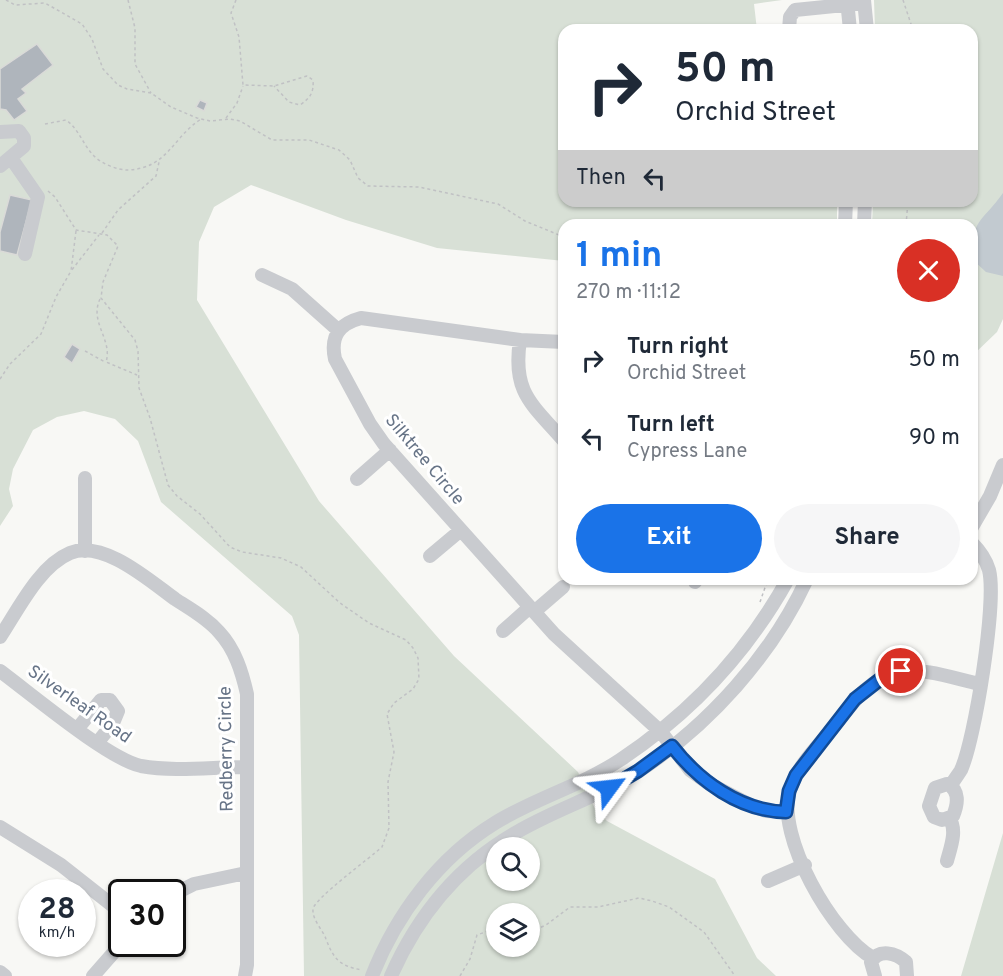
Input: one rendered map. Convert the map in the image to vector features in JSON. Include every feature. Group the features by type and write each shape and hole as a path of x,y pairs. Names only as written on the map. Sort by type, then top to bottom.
{"street":[{"path":"848,2 850,24"},
{"path":"789,24 790,16 795,10 848,2 864,2 866,24"},
{"path":"0,132 13,130 24,138 24,146 5,159 31,185 38,197 25,254"},
{"path":"262,275 292,289 338,330 351,321 361,318 520,340 558,342"},
{"name":"Silktree Circle","path":"338,330 333,339 335,359 370,424 390,450 554,634 661,732 690,770 708,783 766,811 786,812"},
{"path":"520,340 516,364 523,391 558,434"},
{"path":"357,479 390,450"},
{"path":"978,518 1003,465"},
{"path":"0,637 55,562 71,553 85,551 85,478"},
{"path":"430,556 461,530"},
{"name":"Redberry Circle","path":"85,551 97,552 124,563 220,632 242,672 247,694 247,965 245,976"},
{"path":"951,786 966,754 980,684 991,592 989,569 978,552"},
{"path":"369,974 404,912 432,878 462,848 495,823 581,783 661,732 703,695 736,657 767,618 785,585"},
{"path":"392,976 418,923 445,889 479,856 518,831 595,796 630,776 672,746 738,683 770,644 804,585"},
{"path":"503,631 563,587"},
{"name":"Silverleaf Road","path":"0,671 98,742 138,765 160,768 246,766"},
{"path":"873,958 852,941 828,914 790,832 786,812 789,791 796,775 855,699 883,677 901,671 921,672 980,684"},
{"path":"78,728 101,700 110,700 118,711 113,723 98,742"},
{"path":"943,784 951,786 957,796 955,812 950,818 942,820 934,817 929,806 935,788 943,784"},
{"path":"947,861 953,837 953,823 950,818"},
{"path":"0,827 61,865 108,902"},
{"path":"768,881 805,866"},
{"path":"186,888 194,884 246,873"},
{"path":"873,958 886,953 903,959 908,967 907,976"},
{"path":"93,976 110,957"},
{"path":"873,958 870,967 875,976"},
{"path":"0,972 5,976"}],"path":[{"path":"6,0 15,5 45,3 73,17 88,31 97,56 109,76 127,89 151,93 171,107 201,119 240,121 272,140 309,140 339,150 350,160 358,178 368,186 419,187 498,204 525,221 558,235"},
{"path":"128,0 135,28 135,64 151,93"},
{"path":"225,119 237,103 243,85 239,37 231,13 236,0"},
{"path":"903,0 911,24"},
{"path":"243,85 274,86 307,76 313,80 314,89 309,98 300,105 289,102 274,86"},
{"path":"45,124 66,120 73,125 95,157 122,170 150,166 159,161 201,119"},
{"path":"0,379 10,364 41,334 56,297 71,271 118,210 156,176 159,161"},
{"path":"31,185 48,191 55,197 76,230 71,271"},
{"path":"76,230 101,234 114,239 118,246 103,282 101,298 96,307 97,320 109,353 106,362"},
{"path":"101,298 135,340 138,351 139,388 150,418 163,470 168,484 177,496 200,514 230,547 242,552 281,558 301,567 340,603 369,624 406,639 418,658 419,679 413,688 394,703 387,714 394,752 388,782 388,837 382,847 320,897 313,909 332,956 346,967 369,974"},
{"path":"85,351 138,375"},
{"path":"759,606 766,585"},
{"path":"540,928 570,907 598,907 639,898 652,900 669,907 704,932 735,976"},
{"path":"460,976 470,959 477,934 486,931"}],"shaded area":[{"path":"0,0 782,0 754,4 756,24 558,24 558,207 837,207 837,219 558,219 558,260 437,248 346,220 251,185 214,207 199,242 197,300 319,501 454,656 578,772 595,809 607,821 715,879 757,958 776,976 304,976 299,635 292,616 161,502 138,441 115,419 84,411 57,417 33,430 13,469 9,489 13,506 0,526"},
{"path":"874,0 1003,0 1003,319 997,332 978,350 978,219 872,219 873,207 978,207 978,24 875,24"},
{"path":"1003,193 1003,276 986,272 978,265 978,225"},
{"path":"1003,833 1003,976 961,976"}],"building":[{"path":"37,44 53,65 22,89 26,93 18,99 27,111 14,120 6,110 0,109 0,69"},
{"path":"200,100 207,103 204,111 196,107"},
{"path":"10,195 32,200 17,255 0,251 0,232"},
{"path":"72,344 80,349 72,363 64,357"}],"route":[{"path":"609,788 638,771 672,746 690,770 708,783 752,806 766,811 786,812 789,791 796,775 855,699 883,677 901,671"}]}
